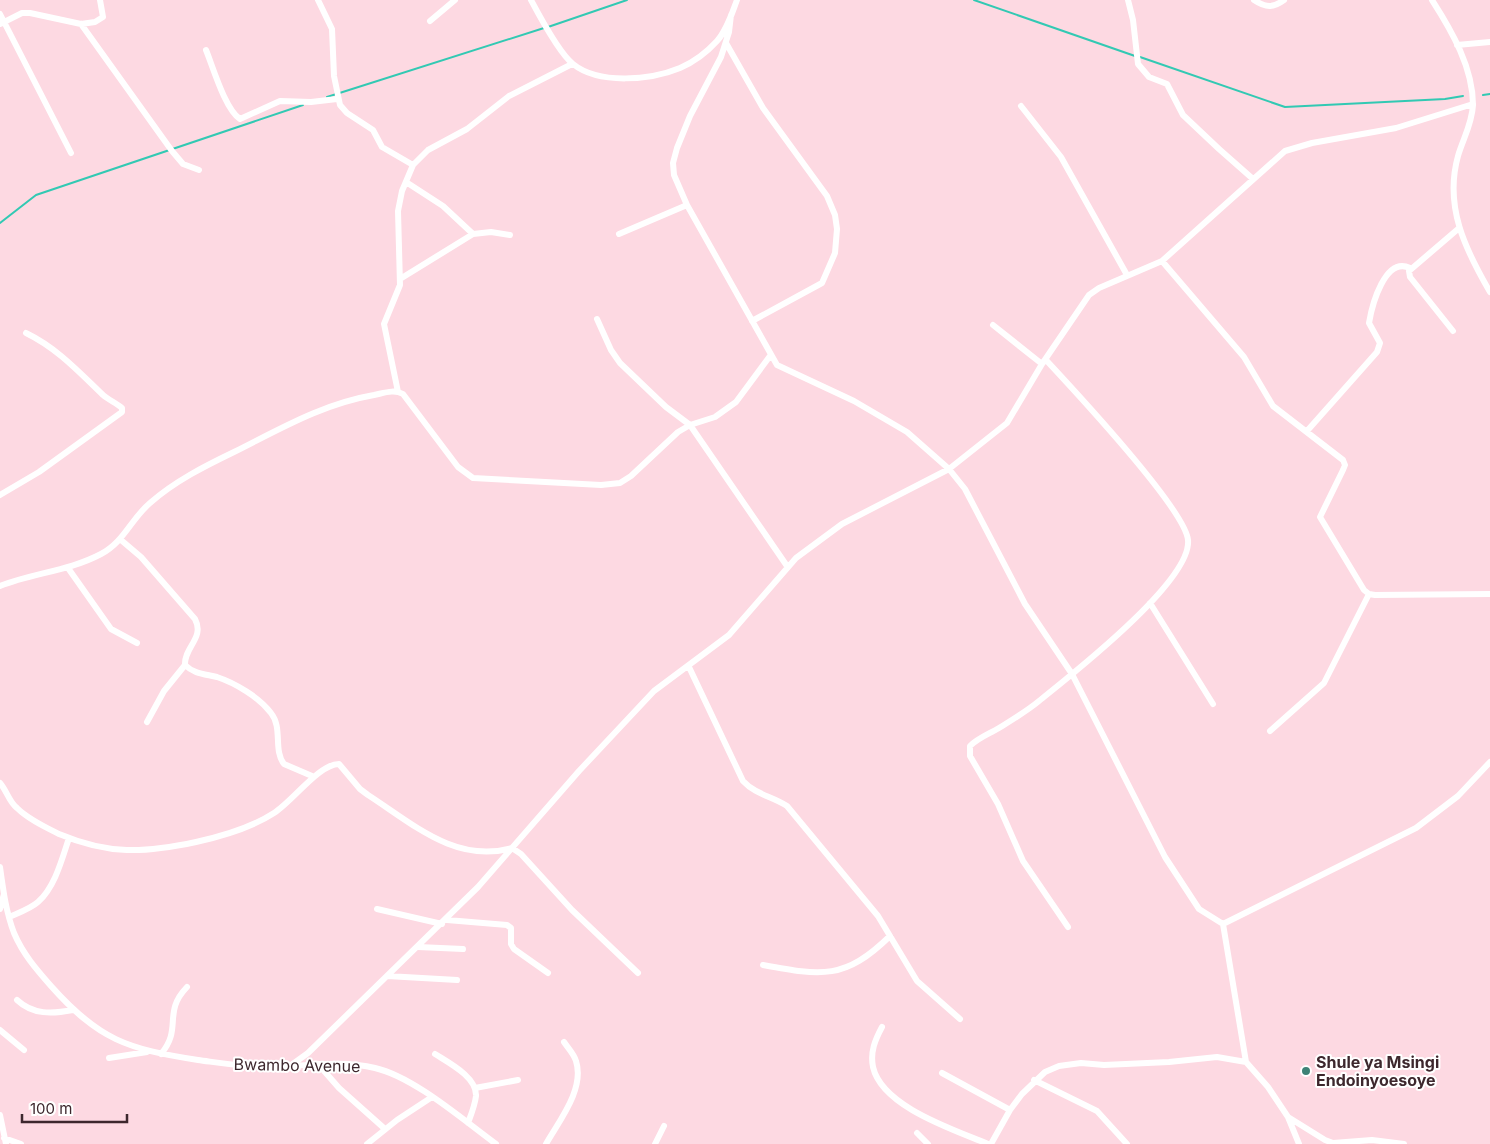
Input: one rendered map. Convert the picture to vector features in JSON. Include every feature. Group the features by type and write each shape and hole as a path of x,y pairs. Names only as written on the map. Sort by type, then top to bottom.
{"street":[{"path":"2,23 22,14 30,13 81,24 95,22 102,17 100,0"},
{"path":"318,0 332,29 338,99 347,113 373,130 382,147 413,165"},
{"path":"430,21 455,0"},
{"path":"531,0 572,64 592,74 604,77 630,77 669,72 694,60 722,35 737,0"},
{"path":"1128,0 1133,20 1138,64 1149,77 1167,84 1183,115 1218,150 1253,179"},
{"path":"1254,0 1265,6 1274,6 1284,0"},
{"path":"1432,0 1458,45 1468,78 1473,104 1470,125 1459,154 1453,183 1458,229 1469,255 1490,292"},
{"path":"0,14 2,23 71,153"},
{"path":"731,15 726,43 676,148 673,163 674,176 687,205 770,356 781,368 854,401 907,432 949,469 965,489 1024,604 1072,674 1165,857 1200,909 1222,924 1246,1062 1268,1087 1288,1117 1299,1144"},
{"path":"81,24 172,151 184,164 198,170"},
{"path":"1458,45 1490,42"},
{"path":"726,43 763,108 831,202 837,229 835,253 822,283 752,321"},
{"path":"206,50 218,81 233,111 240,119 280,101 311,102 338,99"},
{"path":"572,64 509,96 467,129 428,150 413,165 398,211 400,279 384,324 398,392 411,403 458,467 466,475 480,480 529,480 601,485 620,483 631,476 678,432 690,425 715,417 736,402 770,356"},
{"path":"290,1066 308,1053 444,922 579,771 654,691 689,667 729,635 788,566 842,524 949,469 1007,423 1044,362 1089,295 1099,288 1162,261 1285,151 1296,146 1396,128 1473,104"},
{"path":"1021,106 1061,157 1127,275"},
{"path":"406,182 437,201 473,234"},
{"path":"619,234 687,205"},
{"path":"1410,268 1458,229"},
{"path":"400,279 473,234 491,232 510,235"},
{"path":"1162,261 1244,357 1273,406 1338,455 1345,465 1320,517 1350,569 1369,594"},
{"path":"1307,431 1379,348 1380,343 1369,322 1375,300 1389,272 1400,266 1410,268"},
{"path":"1410,268 1410,277 1453,331"},
{"path":"597,319 611,350 620,363 666,408 690,425 788,566"},
{"path":"993,325 1044,362 1117,439 1168,503 1186,530 1189,541 1178,568 1150,604 1037,703 979,739 969,749 970,756 998,804 1023,862 1068,927"},
{"path":"0,495 39,472 122,412 122,408 104,395 76,368 38,339 26,333"},
{"path":"0,586 26,576 68,568 101,554 121,540 150,503 208,464 307,414 347,400 398,392"},
{"path":"121,540 141,557 200,627 199,634 186,654 185,665 164,691 147,722"},
{"path":"68,568 111,629 138,643"},
{"path":"1369,594 1490,594"},
{"path":"1270,731 1324,683 1369,594"},
{"path":"1150,604 1213,704"},
{"path":"185,665 190,670 225,681 257,700 271,713 276,722 279,754 284,764 312,776"},
{"path":"689,667 743,782 757,793 773,798 787,806 878,916 917,981 960,1020"},
{"path":"1222,924 1342,864 1381,848 1416,828 1458,796 1490,762"},
{"path":"0,783 17,809 47,828 68,838 98,848 132,851 168,848 218,837 274,813 304,788 312,776 339,764 360,789 438,839 477,852 498,852 512,848 521,854 572,910 638,973"},
{"path":"9,917 33,906 44,895 62,860 68,838"},
{"name":"Bwambo Avenue","path":"0,867 9,917 14,932 28,958 73,1010 109,1036 148,1052 247,1066 318,1064 355,1065 376,1068 396,1076 432,1097 496,1144"},
{"path":"0,909 4,893"},
{"path":"377,909 444,922 507,925 511,928 511,944 514,949 548,973"},
{"path":"763,965 817,973 835,970 852,966 864,960 890,936"},
{"path":"418,947 463,949"},
{"path":"386,976 457,980"},
{"path":"161,1054 172,1036 174,1004 188,987"},
{"path":"17,1000 27,1008 43,1012 73,1010"},
{"path":"882,1027 873,1046 872,1058 874,1069 884,1086 904,1104 919,1113 990,1144 1010,1110 1034,1080 1045,1072 1070,1063 1104,1066 1217,1057 1246,1062"},
{"path":"0,1030 24,1050"},
{"path":"546,1144 570,1101 576,1084 577,1063 564,1042"},
{"path":"109,1058 148,1052"},
{"path":"435,1054 460,1070 475,1088 476,1100 468,1123"},
{"path":"318,1064 339,1088 385,1129"},
{"path":"942,1073 1010,1110"},
{"path":"475,1088 518,1080"},
{"path":"1034,1080 1097,1111 1126,1144"},
{"path":"373,1143 385,1129 432,1097"},
{"path":"0,1115 5,1141 21,1144"},
{"path":"1288,1117 1333,1143 1372,1140 1404,1144"},
{"path":"655,1144 664,1126"},
{"path":"917,1133 928,1144"}],"waterway":[{"path":"548,27 627,0"},
{"path":"974,0 1135,56"},
{"path":"327,97 544,28"},
{"path":"1140,57 1285,107 1445,99 1463,96"},
{"path":"1483,95 1490,94"},
{"path":"0,223 36,195 303,105"}],"place":[{"name":"Shule ya Msingi Endoinyoesoye","path":"1306,1071"}]}
